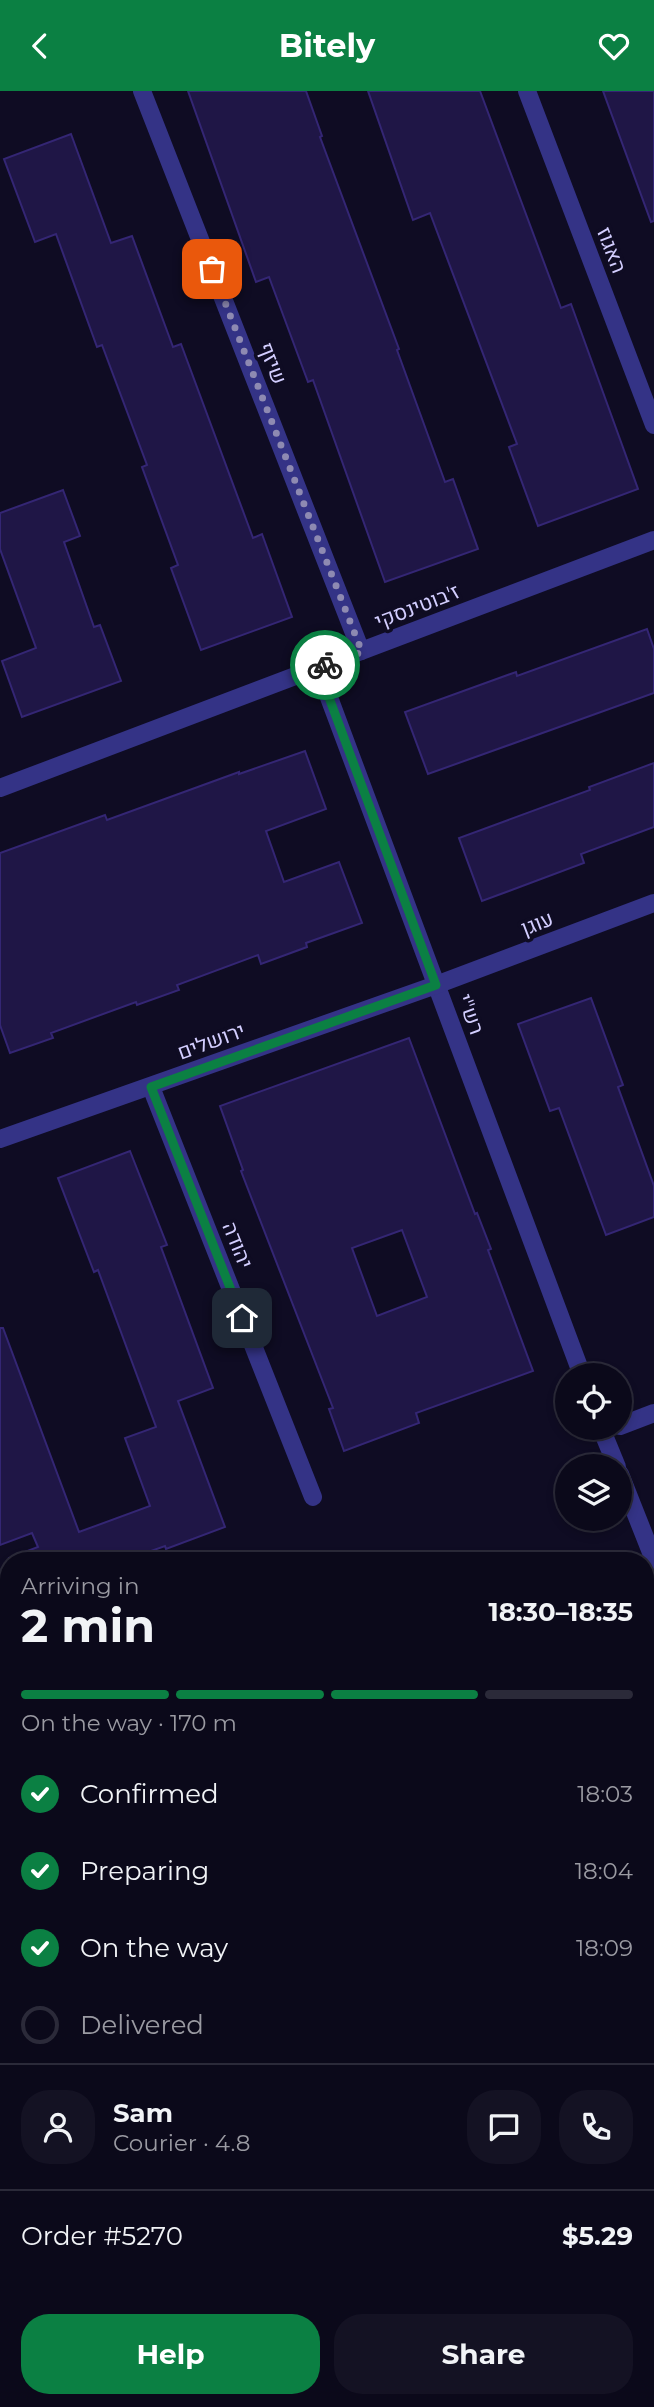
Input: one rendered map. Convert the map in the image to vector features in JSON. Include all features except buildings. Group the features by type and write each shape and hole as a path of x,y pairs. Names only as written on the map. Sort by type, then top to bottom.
{"street":[{"name":"שיזף","path":"142,91 362,652"},
{"name":"האגוז","path":"527,91 654,425"},
{"name":"ז'בוטינסקי","path":"0,788 654,540"},
{"name":"רש\"י","path":"318,668 578,1363"},
{"name":"עוגן","path":"436,985 654,902"},
{"name":"ירושלים","path":"0,1139 436,985"},
{"name":"יהודה","path":"151,1087 313,1497"},
{"path":"632,1421 654,1413"},
{"path":"632,1504 651,1552"}],"way so far":[{"path":"212,269 362,652 325,665"}],"route":[{"path":"242,1318 151,1087 436,985 318,668 325,665"}]}
